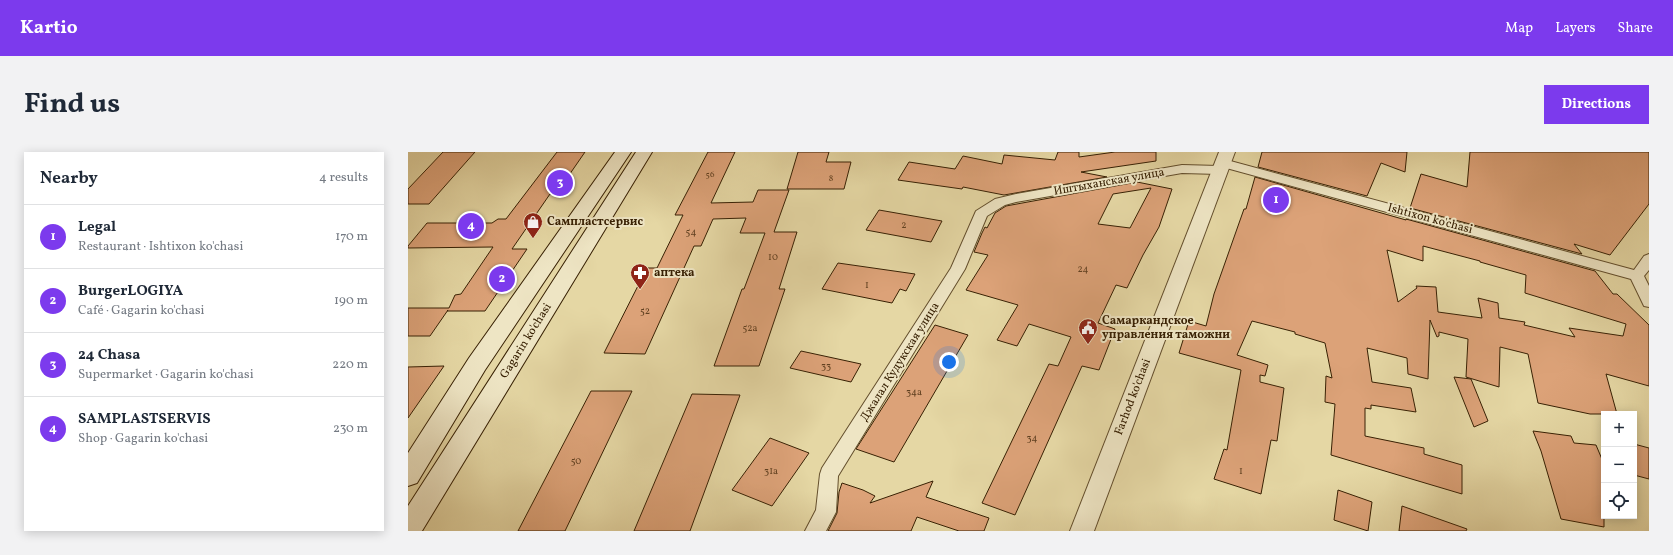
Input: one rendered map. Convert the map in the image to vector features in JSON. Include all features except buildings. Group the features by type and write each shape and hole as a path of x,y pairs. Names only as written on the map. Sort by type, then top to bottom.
{"main road":[{"path":"408,475 477,364 623,152"},
{"name":"Gagarin ko'chasi","path":"408,530 644,152"}],"street":[{"name":"Иштыханская улица","path":"1000,202 1223,161"},
{"name":"Ishtixon ko'chasi","path":"1223,161 1637,276"},
{"name":"Farhod ko'chasi","path":"1082,531 1182,272 1223,161"},
{"name":"Джалал Кудукская улица","path":"815,531 826,512 829,474 958,269 981,214 1000,202"},
{"path":"1649,259 1637,276 1649,302"}],"place":[{"name":"24 Chasa","path":"560,183"},
{"name":"Legal","path":"1276,200"},
{"name":"SAMPLASTSERVIS","path":"471,226"},
{"name":"Сампластсервис","path":"533,239"},
{"name":"BurgerLOGIYA","path":"502,279"},
{"name":"аптека","path":"640,290"},
{"name":"Самаркандское управления таможни","path":"1088,345"}]}
